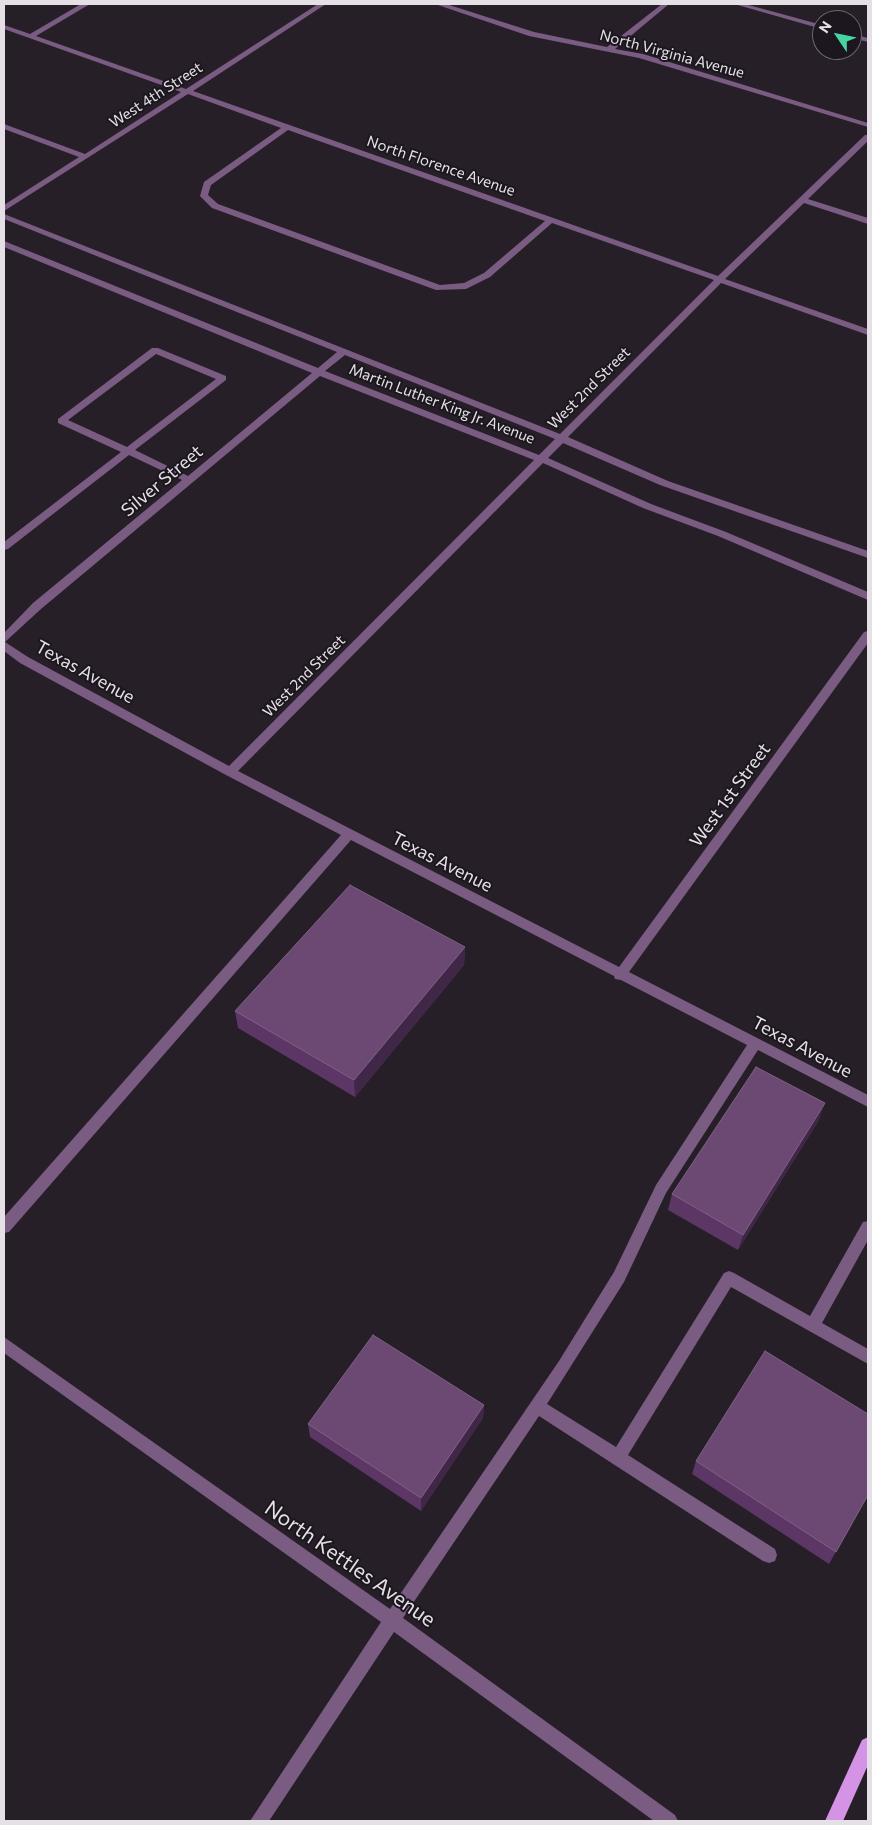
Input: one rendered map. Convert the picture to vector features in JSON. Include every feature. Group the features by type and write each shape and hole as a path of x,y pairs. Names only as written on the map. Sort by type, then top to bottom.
{"main road":[{"path":"834,1821 868,1746"}],"street":[{"path":"29,36 86,4"},
{"name":"West 4th Street","path":"4,209 323,4"},
{"name":"North Virginia Avenue","path":"438,4 532,34 640,56 868,126"},
{"path":"608,50 666,4"},
{"path":"738,4 812,24"},
{"name":"North Florence Avenue","path":"4,28 720,278 868,332"},
{"path":"4,126 86,157"},
{"path":"287,127 207,184 204,196 215,206 439,288 466,286 486,275 551,220"},
{"name":"West 2nd Street","path":"230,772 720,278 868,137"},
{"path":"802,200 868,221"},
{"name":"Martin Luther King Jr. Avenue","path":"4,216 561,438 664,483 868,555"},
{"name":"Martin Luther King Jr. Avenue","path":"4,244 319,372 541,458 647,506 722,534 868,596"},
{"path":"4,547 128,451 223,378 155,350 61,421 128,451 189,480"},
{"name":"Silver Street","path":"4,639 37,606 344,351"},
{"name":"West 1st Street","path":"620,975 868,635"},
{"name":"Texas Avenue","path":"4,646 24,660 230,772 620,975 756,1042 868,1101"},
{"path":"4,1227 349,834"},
{"path":"259,1821 564,1366 619,1277 661,1189 756,1042"},
{"path":"812,1326 868,1227"},
{"path":"618,1457 729,1278 868,1357"},
{"name":"North Kettles Avenue","path":"4,1344 392,1620 669,1821"},
{"path":"537,1406 769,1555"}],"building":[{"path":"350,885 465,947 354,1080 235,1011"},
{"path":"756,1067 825,1103 743,1235 672,1194"},
{"path":"373,1335 484,1405 421,1498 308,1424"},
{"path":"765,1351 868,1414 868,1495 836,1552 696,1461"}]}
